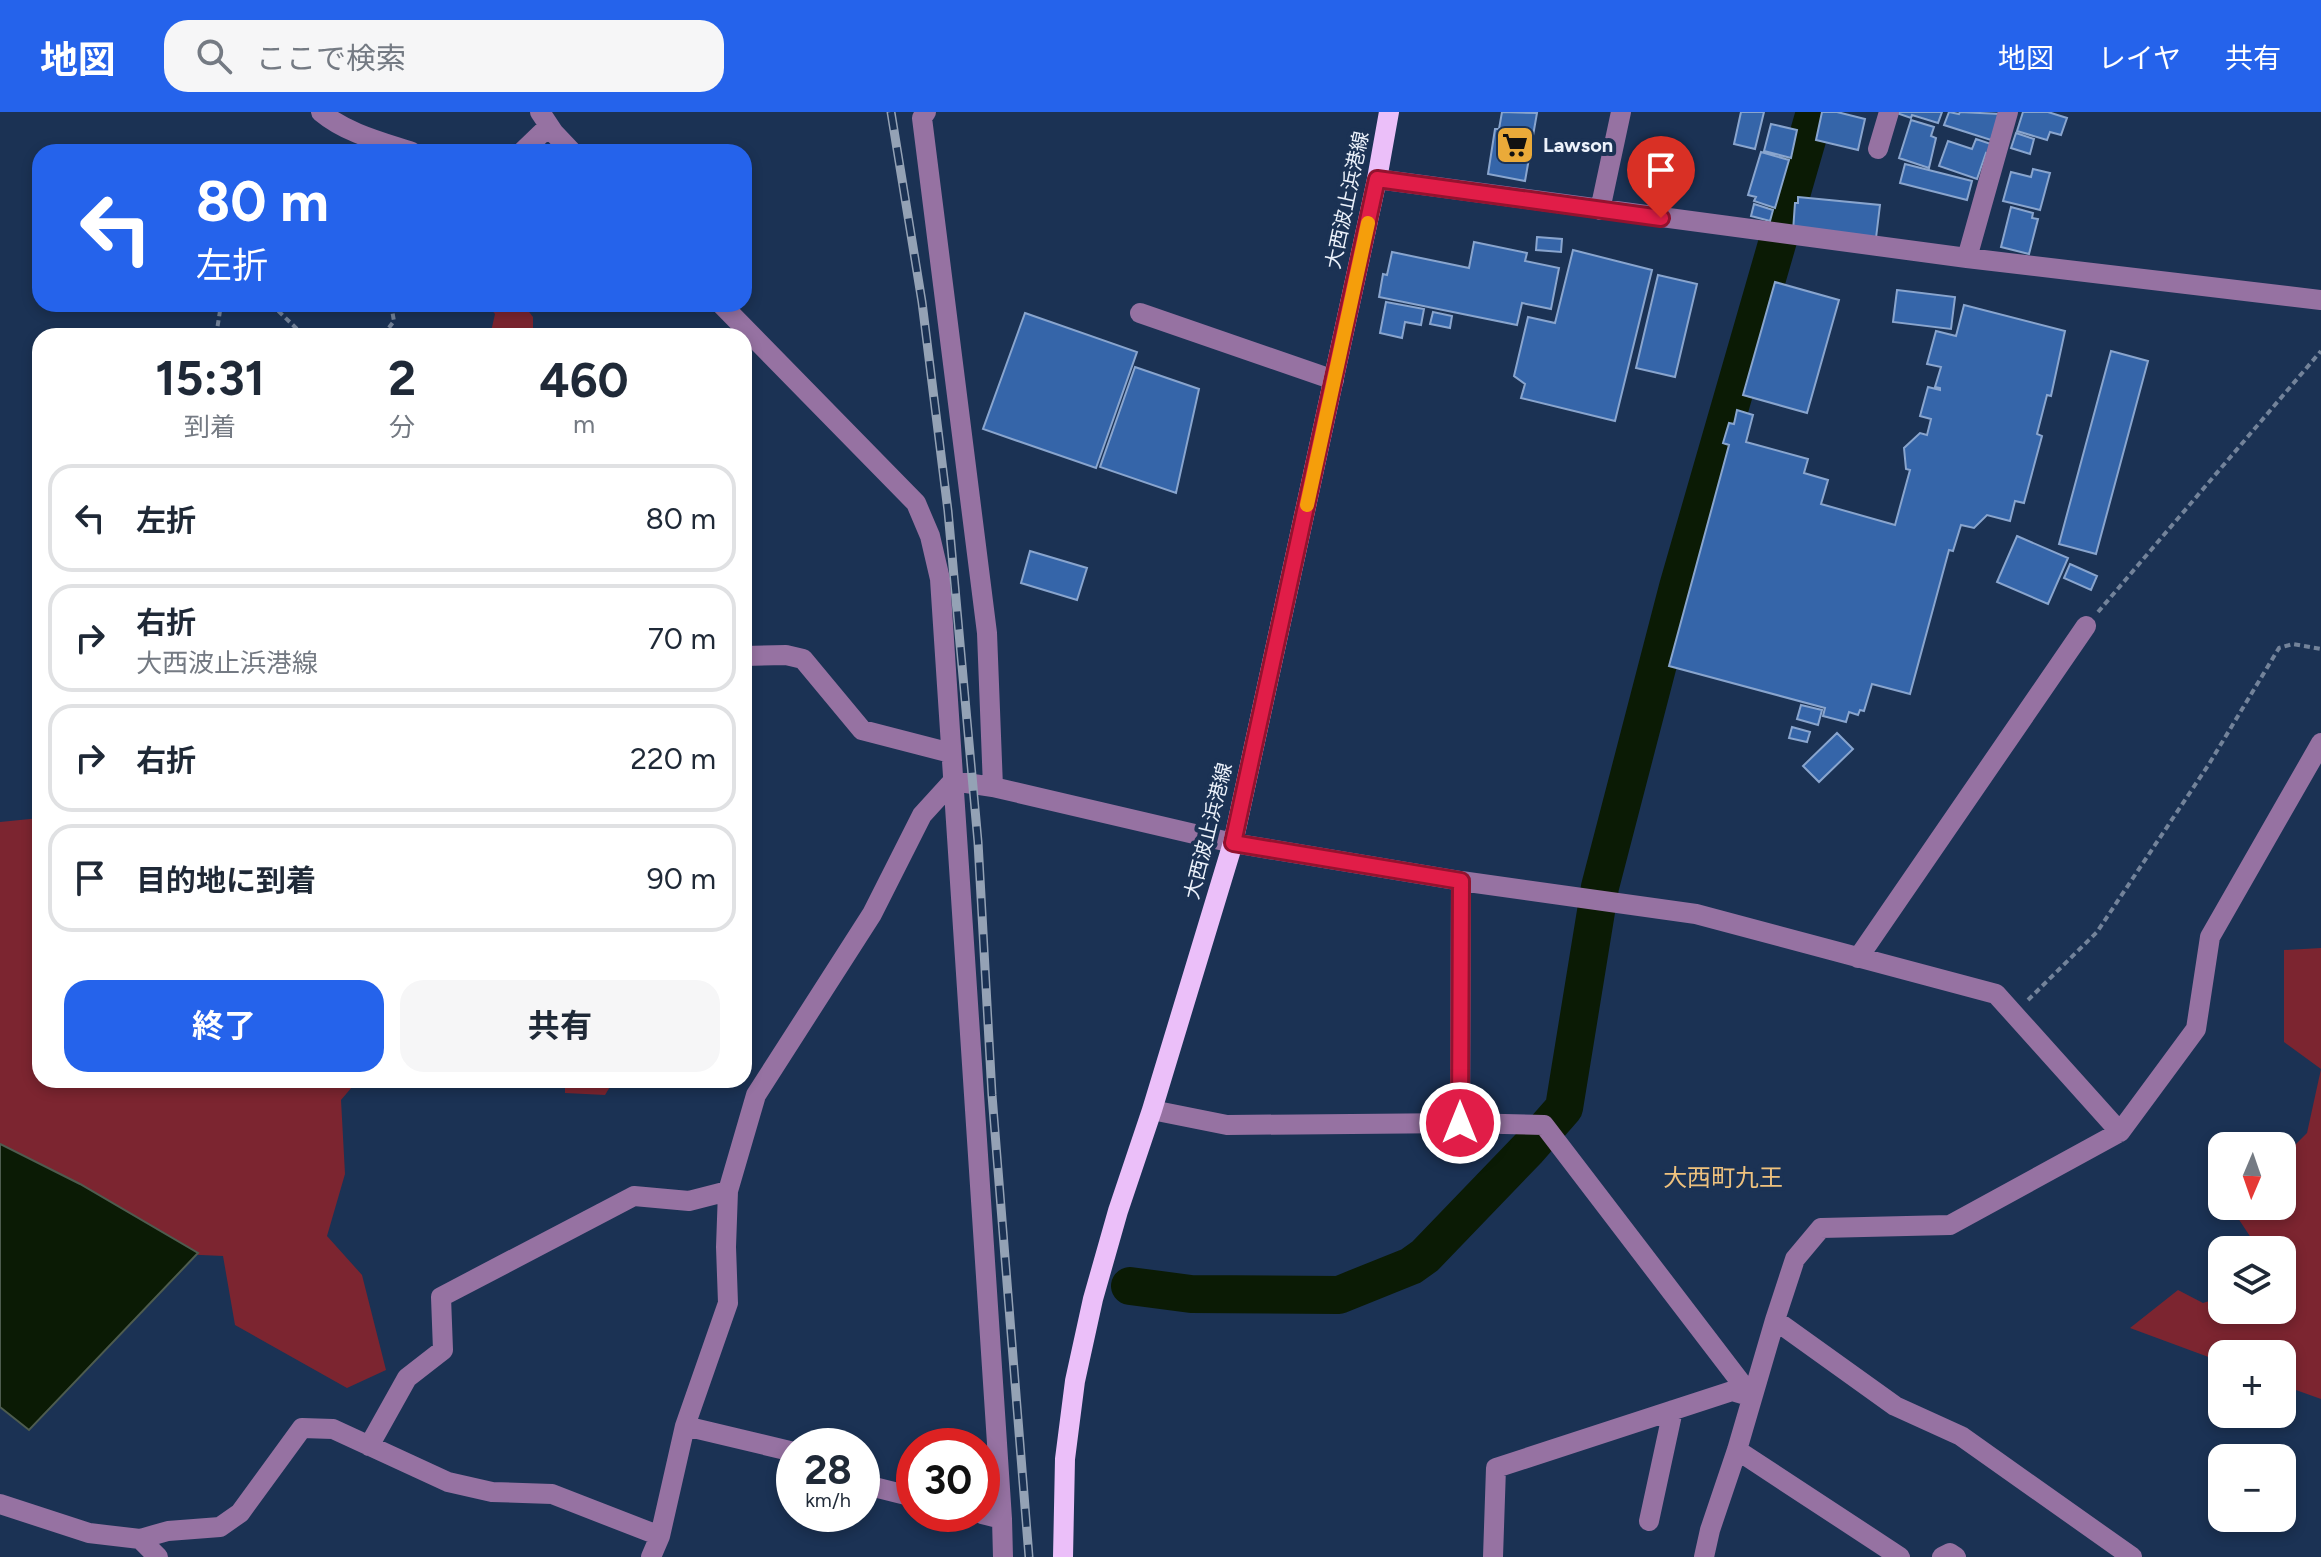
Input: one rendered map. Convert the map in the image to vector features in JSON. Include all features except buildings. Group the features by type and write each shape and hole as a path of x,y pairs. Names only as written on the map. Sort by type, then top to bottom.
{"main road":[{"name":"大西波止浜港線","path":"1063,1557 1065,1459 1075,1381 1093,1299 1233,843 1389,112"}],"street":[{"path":"321,112 329,119 388,144"},
{"path":"926,112 922,118 987,633 993,787"},
{"path":"1600,210 1621,112"},
{"path":"1878,149 1889,112"},
{"path":"1967,258 2008,112"},
{"path":"528,144 545,119 565,144"},
{"path":"1377,179 1967,258 2321,300"},
{"path":"729,312 745,328"},
{"path":"1140,313 1334,380"},
{"path":"752,336 916,503 930,536 940,579 1003,1557"},
{"path":"1858,958 2086,626"},
{"path":"752,656 786,655 803,659 862,730 951,753"},
{"path":"1704,1557 1795,1259 1821,1228 1950,1225 2120,1132 2196,1029 2210,937 2321,743"},
{"path":"953,781 993,787 1233,843 1461,881 1696,914 1996,994 2120,1132"},
{"path":"651,1557 660,1536 685,1426 728,1303 728,1191 756,1095 872,914 922,815 953,781"},
{"path":"1460,1123 1461,881"},
{"path":"1152,1110 1227,1125 1544,1125 1752,1397"},
{"path":"369,1446 407,1378 443,1350 441,1297 634,1196 689,1201 728,1191"},
{"path":"1775,1320 1895,1406 1961,1436 2132,1557"},
{"path":"1493,1557 1496,1468 1732,1391 1752,1397"},
{"path":"1649,1521 1673,1410"},
{"path":"685,1426 776,1448"},
{"path":"0,1504 89,1533 140,1539 168,1531 220,1527 240,1513 302,1428 333,1429 448,1482 492,1492 552,1494 660,1536"},
{"path":"1737,1450 1900,1557"},
{"path":"140,1539 158,1557"},
{"path":"1942,1557 1950,1553 1956,1557"}],"path":[{"path":"279,312 296,328"},
{"path":"2086,626 2321,351"},
{"path":"2013,1014 2097,932 2209,764 2279,648 2293,644 2321,649"}],"shaded area":[{"path":"493,312 529,312 533,317 533,328 492,328"},
{"path":"32,819 32,1088 351,1088 341,1100 345,1174 327,1236 362,1275 386,1370 347,1388 235,1325 223,1256 0,1246 0,822"},
{"path":"2321,948 2321,1069 2284,1042 2284,950"},
{"path":"2321,1069 2321,1399 2296,1390 2296,1340 2208,1340 2208,1357 2130,1328 2178,1290 2203,1303 2208,1301 2208,1324 2296,1324 2296,1236 2250,1236 2239,1220 2296,1220 2296,1144 2307,1133"},
{"path":"565,1088 609,1088 605,1095 565,1093"},
{"path":"0,1144 80,1184 198,1253 29,1430 0,1407"}],"waterway":[{"path":"1130,1286 1191,1294 1339,1295 1411,1266 1425,1256 1564,1108 1600,887 1678,587 1815,112"}],"railway":[{"path":"891,112 922,302 948,511 978,842 992,1095 1029,1557"}],"slow traffic":[{"path":"1307,505 1368,223"}],"place":[{"name":"Lawson","path":"1515,145"}],"district":[{"name":"大西町九王","path":"1723,1177"}],"route":[{"path":"1460,1123 1461,881 1233,843 1377,179 1661,218"}]}
